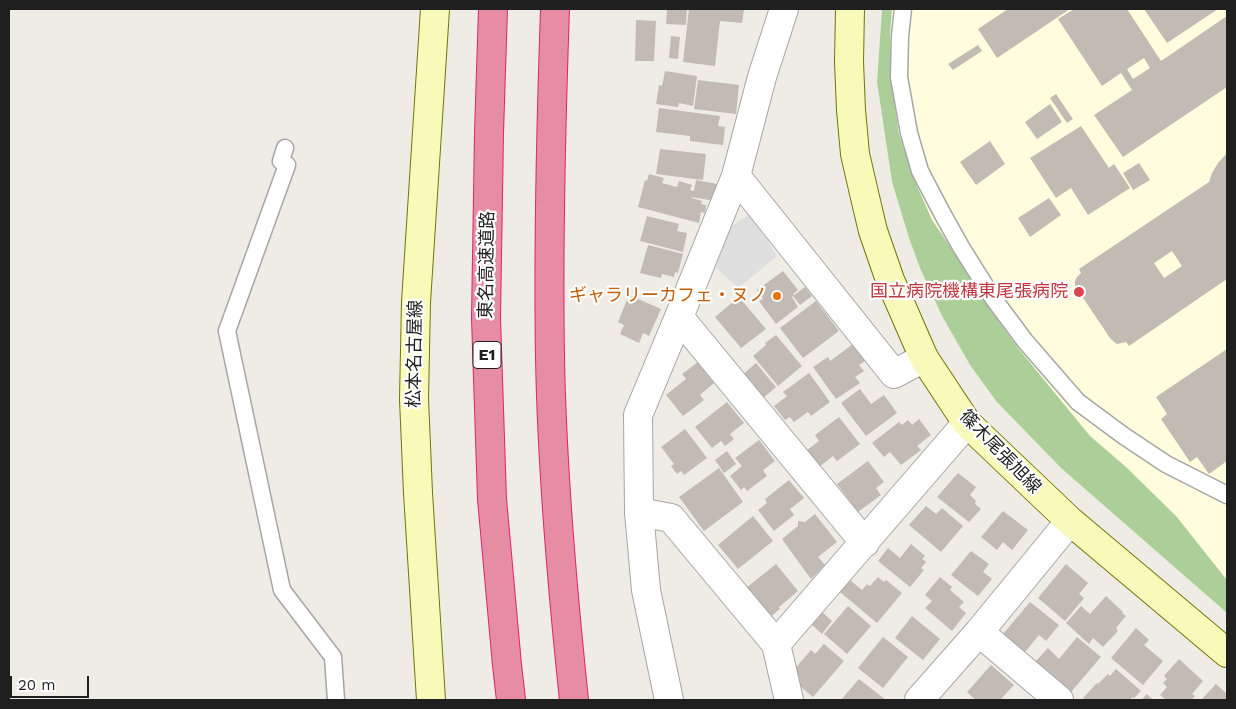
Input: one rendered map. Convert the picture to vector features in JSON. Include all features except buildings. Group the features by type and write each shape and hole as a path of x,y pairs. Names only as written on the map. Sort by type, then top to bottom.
{"highway":[{"name":"東名高速道路","path":"493,9 486,318 492,499 511,700"},
{"path":"555,9 550,133 550,358 565,616 574,700"}],"main road":[{"name":"松本名古屋線","path":"431,700 414,399 416,302 435,9"},
{"name":"篠木尾張旭線","path":"850,9 849,62 851,110 856,154 864,193 873,231 890,280 924,358 968,423 1070,521 1227,653"}],"street":[{"path":"670,700 646,590 639,512 638,415 736,176 762,77 784,9"},
{"path":"736,176 894,374 924,358"},
{"path":"679,317 865,543"},
{"path":"776,644 968,423"},
{"path":"639,512 671,518 776,644 789,700"},
{"path":"919,700 1070,521"},
{"path":"978,632 1059,700"}],"lane":[{"path":"903,9 900,36 900,77 909,133 920,171 961,248 993,298 1025,342 1078,402 1166,464 1227,495"},
{"path":"286,148 281,161 287,164 227,331 282,590 333,657 336,700"}],"shaded area":[{"name":"国立病院機構東尾張病院","path":"882,9 1227,9 1227,613 1061,468 996,401 970,365 942,316 920,268 892,182 877,82"},
{"path":"750,214 777,256 738,288 713,265 731,227"}],"green space":[{"path":"882,9 892,9 890,35 891,79 899,134 913,177 932,220 986,304 1018,348 1090,436 1126,467 1176,516 1227,580 1227,613 1061,468 996,401 970,365 942,316 920,268 892,182 877,82"}],"place":[{"name":"国立病院機構東尾張病院","path":"1079,292"},
{"name":"ギャラリーカフェ・ヌノ","path":"777,296"}]}
